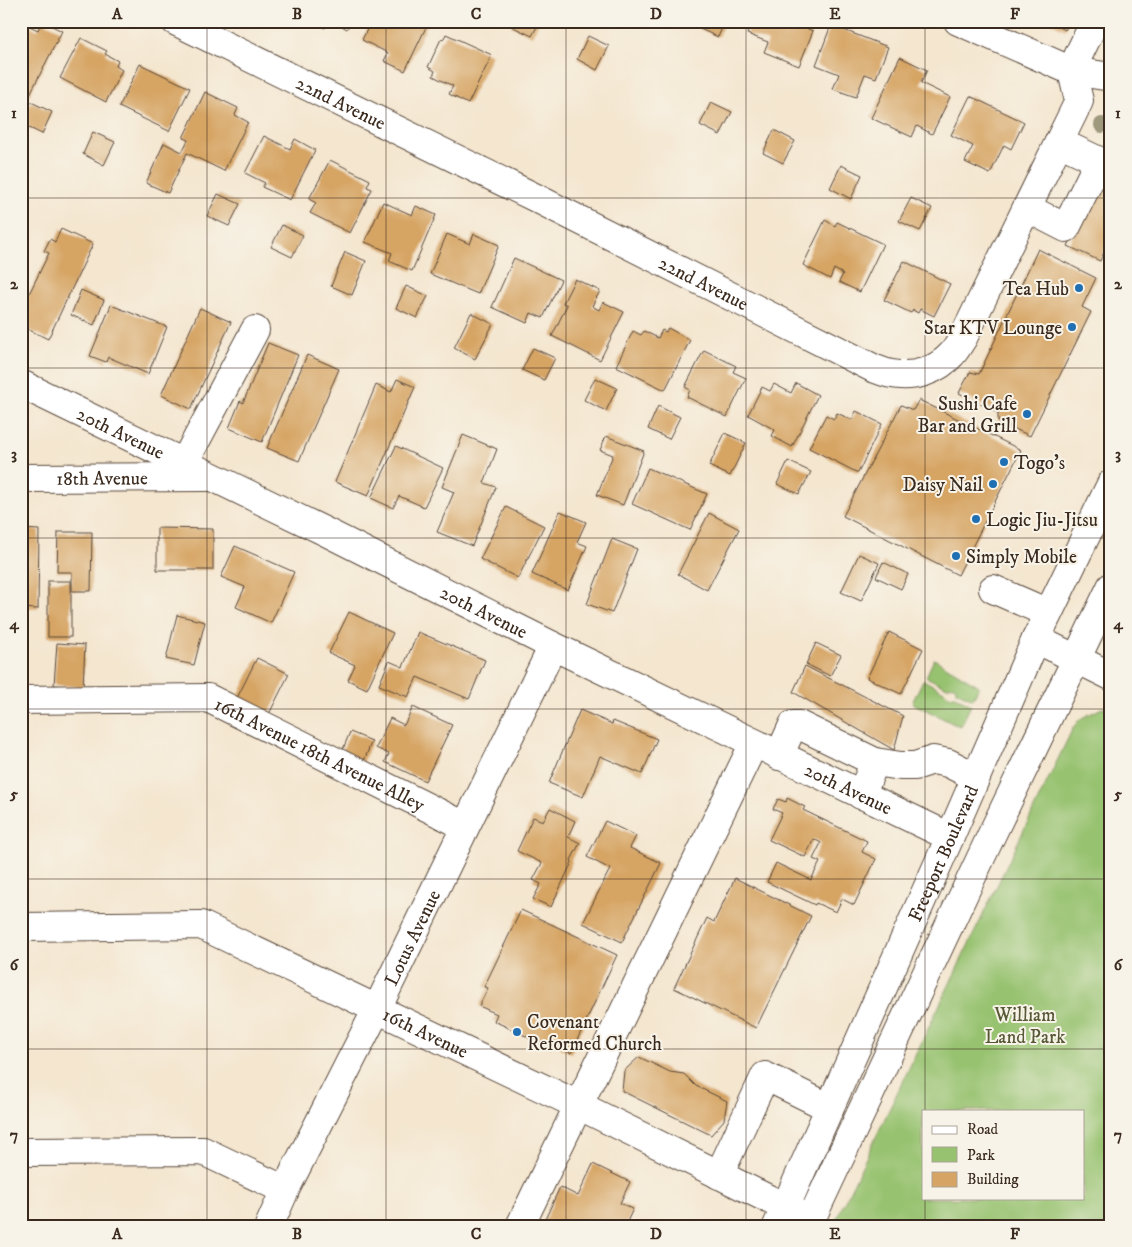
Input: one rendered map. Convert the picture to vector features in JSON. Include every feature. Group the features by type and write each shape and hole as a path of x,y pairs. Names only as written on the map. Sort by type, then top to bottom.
{"street":[{"name":"22nd Avenue","path":"175,21 541,201 873,368 891,374 907,375 923,373 938,367 952,354 962,338 1079,101 1072,71"},
{"path":"958,21 1072,71 1111,77"},
{"path":"1072,71 1095,21"},
{"path":"1027,208 1066,228 1099,161 1059,142"},
{"path":"184,463 255,330"},
{"name":"20th Avenue","path":"21,384 333,535 553,646 950,837"},
{"name":"18th Avenue","path":"21,478 213,477"},
{"name":"Freeport Boulevard","path":"782,1217 1036,639 1111,484"},
{"name":"Freeport Boulevard","path":"809,1223 992,834 1111,587"},
{"path":"993,589 1048,614"},
{"path":"1036,639 1111,676"},
{"name":"Lotus Avenue","path":"269,1226 285,1190 377,1009 553,646"},
{"name":"16th Avenue 18th Avenue Alley","path":"21,700 208,698 465,826"},
{"path":"779,756 793,725 799,724 875,762 915,766 933,760 948,763 976,777"},
{"path":"520,1226 754,743"},
{"path":"861,794 875,762"},
{"name":"16th Avenue","path":"21,927 201,925 377,1009 434,1025 578,1105 719,1175 782,1217 809,1223"},
{"path":"719,1175 764,1076 830,1108"},
{"path":"21,1152 203,1151 285,1190"}],"green space":[{"path":"934,659 979,686 973,699 956,691 954,686 947,687 926,677"},
{"path":"923,680 944,691 949,696 955,696 971,705 961,726 912,703"},
{"name":"William Land Park","path":"1102,708 1111,709 1111,1226 833,1226 1073,728 1080,719"}],"building":[{"path":"42,21 62,31 28,98 21,94 21,22 38,30"},
{"path":"311,21 333,21 330,26 327,25 325,28"},
{"path":"333,21 351,21 347,29"},
{"path":"371,21 429,21 405,71 384,61 388,53 362,40"},
{"path":"514,21 540,21 532,36 511,26"},
{"path":"704,21 725,21 718,37 700,29"},
{"path":"752,21 788,21 813,31 799,66 764,52 768,42 747,34"},
{"path":"1048,21 1070,21 1065,30"},
{"path":"831,25 888,47 876,78 865,74 856,97 833,89 839,74 816,65"},
{"path":"446,34 492,55 468,104 449,94 453,86 433,76 435,71 428,67 441,39 443,40"},
{"path":"588,36 609,46 597,70 577,59"},
{"path":"81,38 107,51 105,54 118,61 116,66 122,70 106,102 60,78"},
{"path":"900,57 927,70 921,83 950,97 932,134 917,126 912,137 871,118"},
{"path":"140,64 190,88 169,131 119,107"},
{"path":"205,92 238,108 235,115 248,122 224,171 187,153 168,193 146,183 164,143 182,152 188,140 183,138"},
{"path":"970,96 1024,122 1011,149 1004,145 990,174 965,162 973,146 951,135"},
{"path":"31,102 52,112 42,134 21,124"},
{"path":"711,102 732,112 720,135 700,125"},
{"path":"774,130 795,141 783,163 763,153"},
{"path":"93,132 115,142 104,165 83,154"},
{"path":"264,136 290,149 295,139 315,150 290,200 262,187 265,183 245,173"},
{"path":"330,160 370,180 367,187 372,189 350,233 310,213 316,203 309,199"},
{"path":"841,165 862,175 851,199 830,188"},
{"path":"1103,175 1111,179 1111,237 1100,261 1068,246"},
{"path":"218,194 240,204 229,226 207,216"},
{"path":"911,198 932,208 920,231 899,221"},
{"path":"383,202 412,215 416,206 436,215 412,271 389,261 392,253 365,242"},
{"path":"825,220 835,226 837,222 883,244 860,292 839,282 843,274 834,269 830,279 803,265"},
{"path":"282,225 303,235 292,257 271,247"},
{"path":"61,229 93,244 48,339 21,326 21,299 26,300 49,253 44,251 50,239 55,242"},
{"path":"447,234 470,244 474,234 499,245 478,294 430,274"},
{"path":"1038,249 1096,278 1082,307 1091,312 1030,436 998,421 998,413 959,393 970,372 979,374"},
{"path":"345,252 366,261 352,295 331,286"},
{"path":"514,258 561,280 543,318 531,313 527,323 492,307"},
{"path":"904,261 950,284 934,316 920,309 918,313 913,310 911,313 884,300"},
{"path":"575,279 600,291 592,306 599,310 603,302 624,312 600,360 552,336 567,305 563,303"},
{"path":"406,286 428,296 417,318 396,308"},
{"path":"81,290 104,300 94,325 71,315"},
{"path":"111,305 167,327 148,374 108,357 106,362 90,356"},
{"path":"200,308 231,322 191,409 161,395"},
{"path":"471,313 493,324 475,359 454,348"},
{"path":"668,328 690,340 665,390 616,366 633,331 641,335 644,331 658,338 662,330 666,332"},
{"path":"268,343 298,355 262,442 229,428 240,401 243,403"},
{"path":"533,348 555,358 544,380 522,370"},
{"path":"704,350 736,366 733,372 746,378 727,417 687,397 690,390 685,387"},
{"path":"307,355 339,369 299,461 267,448"},
{"path":"595,378 617,388 606,411 584,400"},
{"path":"397,379 415,387 368,496 335,482 376,385 391,392"},
{"path":"796,383 818,395 792,447 772,436 775,430 748,415 762,387 770,391 774,384 791,393"},
{"path":"919,400 1021,450 958,575 843,516 901,405 913,410"},
{"path":"658,406 680,417 669,439 648,429"},
{"path":"856,411 882,424 858,473 809,448 826,415 834,419 837,413 852,420"},
{"path":"725,433 746,443 730,476 709,466"},
{"path":"463,435 497,449 484,483 496,487 472,546 437,532 454,492 442,487"},
{"path":"606,436 644,451 623,505 597,495 613,455 600,450"},
{"path":"396,446 443,468 424,507 399,496 393,508 371,498"},
{"path":"788,461 811,472 799,494 777,484"},
{"path":"648,468 707,494 690,530 632,504"},
{"path":"506,507 544,526 518,578 480,559"},
{"path":"560,511 586,522 577,542 587,546 568,590 532,574"},
{"path":"709,513 739,529 707,590 678,574"},
{"path":"157,528 213,529 213,570 157,570"},
{"path":"21,529 39,530 38,609 21,608"},
{"path":"58,532 92,532 91,591 72,591 72,572 57,572"},
{"path":"612,539 637,549 612,613 587,604"},
{"path":"235,546 294,572 271,623 236,607 245,587 221,577"},
{"path":"859,554 879,563 861,601 841,592"},
{"path":"883,562 908,574 901,589 876,577"},
{"path":"48,581 71,581 71,637 48,637"},
{"path":"349,612 393,633 367,689 348,680 355,665 329,653"},
{"path":"177,615 205,622 194,665 166,659"},
{"path":"418,632 485,660 469,699 417,677 408,697 379,685 389,661 403,667"},
{"path":"889,632 923,649 901,694 867,678"},
{"path":"57,643 85,645 83,687 54,685"},
{"path":"816,643 841,655 830,676 806,664"},
{"path":"257,658 289,674 269,714 237,698"},
{"path":"805,666 903,716 894,750 793,692"},
{"path":"413,707 452,725 425,781 385,762 389,754 376,748 390,718 404,725"},
{"path":"580,710 612,724 613,721 657,739 642,774 600,756 583,797 549,783"},
{"path":"350,732 372,741 363,763 341,754"},
{"path":"787,798 805,807 803,810 867,841 862,852 876,859 854,905 842,899 836,912 816,903 815,905 767,882 776,863 811,880 820,862 813,859 821,843 814,839 805,857 769,840 782,813 773,809 778,799 786,802"},
{"path":"550,808 575,821 568,837 580,843 551,907 533,899 541,884 533,880 542,863 517,851 533,817 543,821"},
{"path":"605,821 636,836 630,848 661,863 622,942 583,923 610,869 587,857"},
{"path":"735,878 811,916 756,1028 674,988 707,918 714,922"},
{"path":"521,910 617,955 571,1053 553,1044 551,1048 494,1021 497,1014 479,1006 488,988 484,987"},
{"path":"639,1057 670,1072 684,1074 696,1086 727,1101 724,1120 711,1135 622,1091 624,1071"},
{"path":"593,1164 630,1182 620,1203 633,1209 625,1226 542,1226 560,1187 578,1196"}],"place":[{"name":"Tea Hub","path":"1079,288"},
{"name":"Star KTV Lounge","path":"1072,327"},
{"name":"Sushi Cafe Bar and Grill","path":"1027,414"},
{"name":"Togo's","path":"1004,462"},
{"name":"Daisy Nail","path":"993,484"},
{"name":"Logic Jiu-Jitsu","path":"976,519"},
{"name":"Simply Mobile","path":"956,556"},
{"name":"Covenant Reformed Church","path":"517,1032"}]}
